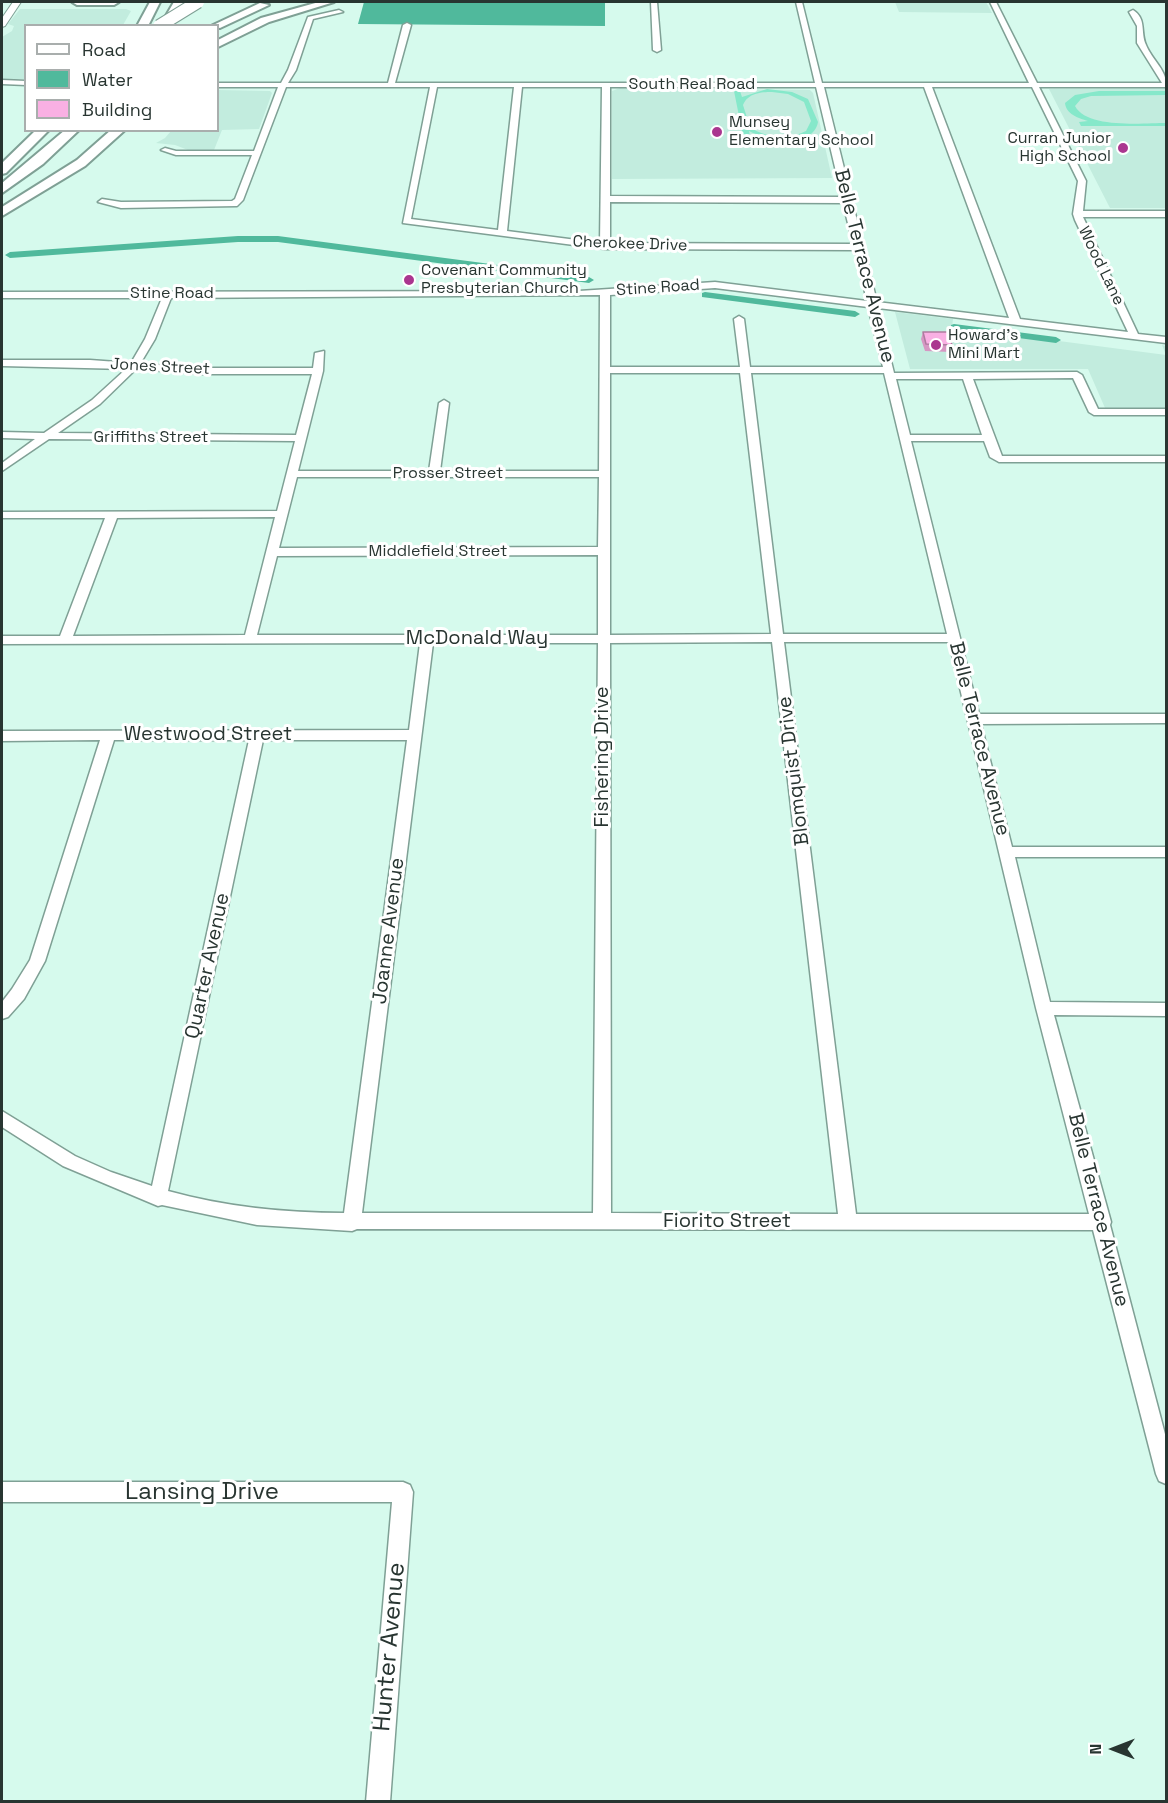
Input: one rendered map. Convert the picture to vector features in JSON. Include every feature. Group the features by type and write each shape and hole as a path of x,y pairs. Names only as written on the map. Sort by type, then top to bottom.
{"highway":[{"path":"77,2 114,2"},
{"path":"143,24 155,2"},
{"path":"166,24 178,2"},
{"path":"162,24 198,2"},
{"path":"219,25 277,2"},
{"path":"219,43 264,20 329,2"},
{"path":"2,170 41,132"},
{"path":"2,189 39,161 71,132"},
{"path":"2,210 55,170 95,132"},
{"path":"81,163 117,132"},
{"path":"2,210 81,163 125,132"}],"main road":[{"path":"2,24 17,2"},
{"path":"2,4 2,11"}],"street":[{"path":"654,2 657,50"},
{"name":"Belle Terrace Avenue","path":"799,2 845,200 890,373 1044,1008 1167,1474"},
{"name":"Wood Lane","path":"993,2 1082,181 1083,192 1077,214 1134,335"},
{"path":"102,202 121,205 234,204 239,200 283,85 292,70 310,18 339,12"},
{"path":"1133,12 1141,26 1141,43 1167,84"},
{"path":"391,85 407,25"},
{"name":"South Real Road","path":"219,85 1167,84"},
{"path":"2,85 24,85"},
{"name":"Cherokee Drive","path":"434,85 405,221 604,246 857,246"},
{"path":"502,233 518,85"},
{"path":"604,246 606,85"},
{"path":"927,85 1015,320"},
{"path":"165,150 176,153 257,153"},
{"path":"605,199 845,200"},
{"path":"1077,214 1167,214"},
{"name":"Stine Road","path":"2,295 605,292 715,285 871,302 1167,340"},
{"name":"Fishering Drive","path":"602,1222 605,292"},
{"path":"2,468 94,403 134,366 149,341 168,294"},
{"name":"Blomquist Drive","path":"740,319 848,1222"},
{"path":"250,639 318,370 320,353"},
{"name":"Jones Street","path":"2,363 90,363 203,371 318,370"},
{"path":"604,370 746,370 967,376 1077,375 1094,412 1167,412"},
{"path":"967,376 994,455 999,459 1167,459"},
{"path":"434,474 444,403"},
{"name":"Griffiths Street","path":"2,435 301,438"},
{"path":"905,438 988,438"},
{"name":"Prosser Street","path":"292,474 604,474"},
{"path":"64,639 112,514"},
{"path":"2,515 282,514"},
{"name":"Middlefield Street","path":"272,552 604,552"},
{"name":"McDonald Way","path":"2,639 953,638"},
{"name":"Joanne Avenue","path":"352,1223 427,639"},
{"path":"975,719 1167,718"},
{"path":"2,1012 18,994 37,961 109,735"},
{"name":"Quarter Avenue","path":"158,1198 257,735"},
{"name":"Westwood Street","path":"2,736 415,735"},
{"path":"1007,852 1167,852"},
{"path":"1044,1008 1167,1009"},
{"name":"Fiorito Street","path":"2,1118 52,1153 83,1169 158,1198 244,1216 352,1223 1102,1222"},
{"name":"Lansing Drive","path":"2,1492 403,1492"},
{"name":"Hunter Avenue","path":"378,1802 403,1492"}],"shaded area":[{"path":"895,2 986,2 992,13 899,12"},
{"path":"20,9 126,9 131,11 124,24 24,24 24,79 2,81 2,37 12,31 14,26 8,24"},
{"name":"Munsey Elementary School","path":"620,88 810,90 813,93 832,178 612,179 612,91"},
{"name":"Curran Junior High School","path":"1166,88 1166,208 1110,208 1049,89"},
{"path":"767,89 792,92 808,99 818,122 814,131 798,139 777,139 749,131 750,136 743,136 734,91 740,91 742,97","holes":["764,92 788,94 804,102 811,121 806,131 785,137 763,134 750,127 743,105 748,98"]},
{"path":"219,90 270,91 272,93 259,129 222,130 214,150 188,150 175,145 156,143 170,132 219,132"},
{"path":"1099,91 1166,91 1166,95 1091,96 1081,99 1075,106 1081,113 1103,121 1131,124 1166,123 1166,126 1081,126 1079,122 1088,121 1070,113 1065,103 1075,95"},
{"path":"895,312 953,319 952,327 1166,355 1166,408 1105,408 1088,369 910,369"}],"water":[{"path":"364,2 605,2 605,26 358,24"}],"building":[{"path":"923,332 948,332 952,345 926,344"}],"waterway":[{"path":"10,255 238,239 278,239 589,280"},
{"path":"705,295 855,314"},
{"path":"954,327 1056,340"}],"place":[{"name":"Munsey Elementary School","path":"717,132"},
{"name":"Curran Junior High School","path":"1123,148"},
{"name":"Covenant Community Presbyterian Church","path":"409,280"},
{"name":"Howard's Mini Mart","path":"936,345"}]}
